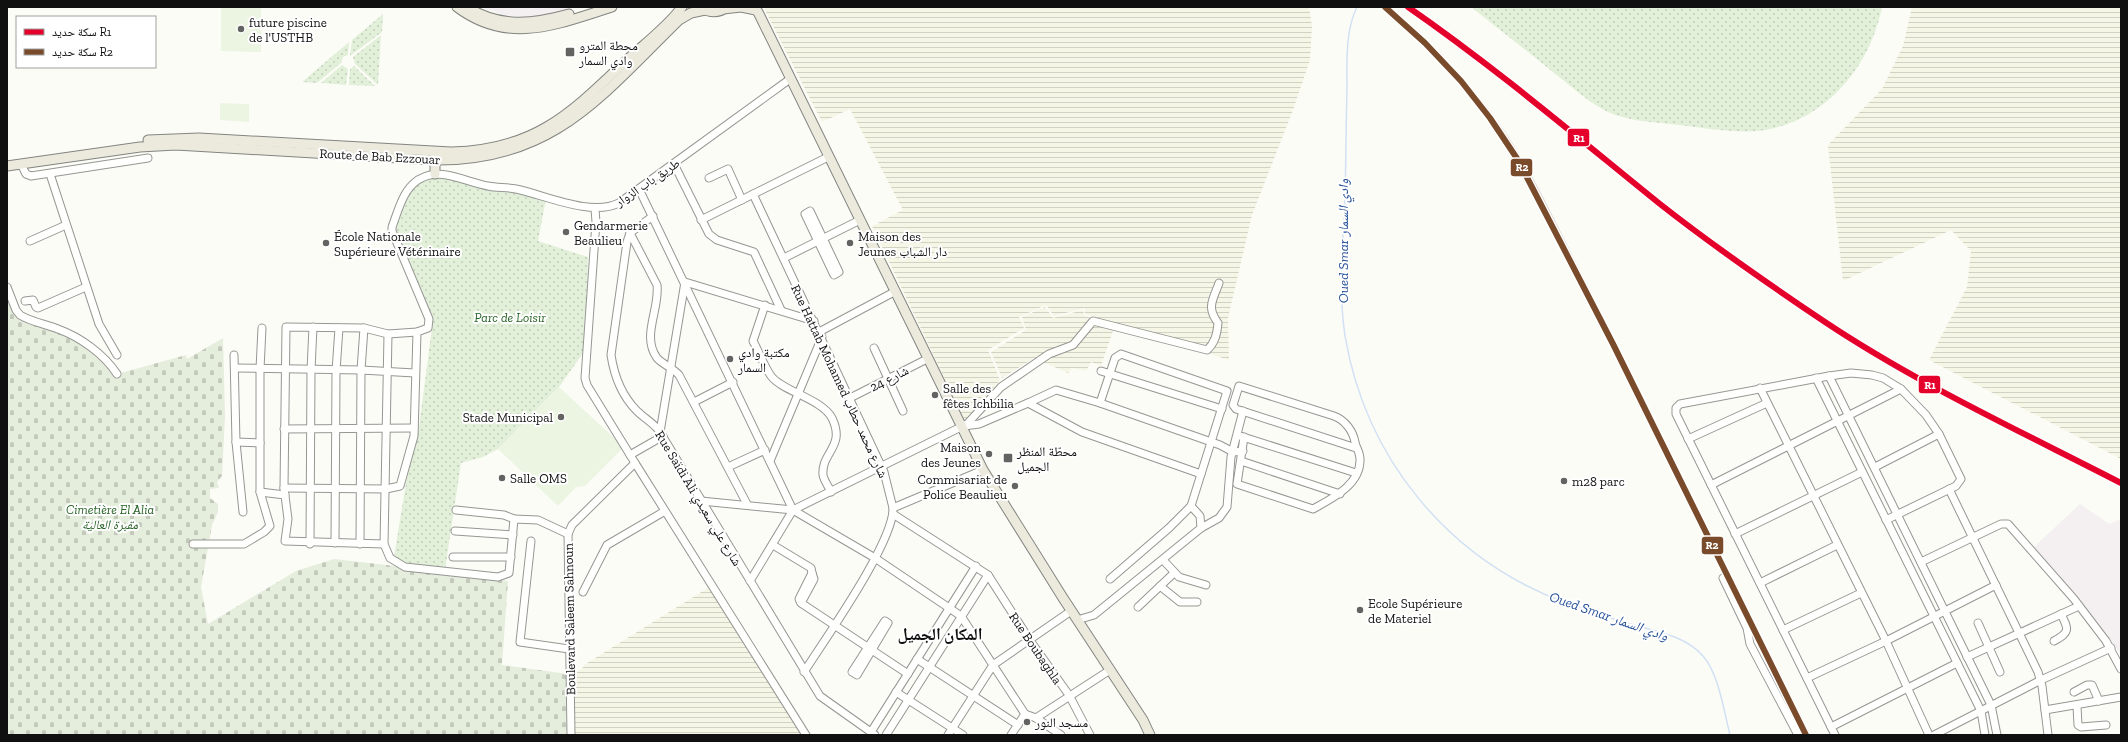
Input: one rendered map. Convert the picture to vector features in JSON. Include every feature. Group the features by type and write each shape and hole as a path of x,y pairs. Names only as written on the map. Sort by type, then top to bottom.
{"main road":[{"path":"457,7 477,20 490,24 527,30 546,27 612,7"},
{"path":"467,7 492,18 527,23 546,20 592,7"},
{"name":"Route de Bab Ezzouar","path":"595,96 682,7"},
{"name":"Route de Bab Ezzouar","path":"7,166 140,147 176,145 438,156 478,150 517,141 553,124 595,96 679,20 690,13 703,8 718,11 725,8 754,8"},
{"path":"754,8 983,470 1077,620 1143,720 1150,735"},
{"name":"Route de Bab Ezzouar","path":"7,160 138,141 174,138 438,156"},
{"path":"438,156 438,174"}],"street":[{"name":"طريق باب الزوار","path":"438,174 488,186 513,188 595,209 613,206 674,164 790,79"},
{"path":"701,220 828,157"},
{"path":"21,164 28,176 50,174 148,158"},
{"path":"674,164 709,234 717,240 754,252 781,310"},
{"path":"709,178 728,169 742,200"},
{"path":"50,174 99,324 117,354"},
{"path":"384,544 310,544 285,541 288,519 285,491 284,429 286,327 364,328 388,334 417,332 428,328 429,319 394,236 392,227 410,186 422,178 438,174"},
{"path":"639,189 733,382 793,510"},
{"name":"Rue Hattab Mohamed شارع محمد حطاب","path":"753,194 814,320 881,465 893,511"},
{"path":"595,209 596,222 585,378 587,385 806,735"},
{"path":"653,216 630,233 657,285 658,294 650,333 651,344 658,359 671,367 679,375 747,504"},
{"path":"784,258 860,220"},
{"path":"30,241 66,226"},
{"name":"Rue Saïdi Ali شارع علي سعيدي","path":"630,233 624,255 614,326 611,355 613,371 629,401 638,412 655,424 804,672 820,696 873,734"},
{"path":"630,455 661,434 685,282"},
{"path":"685,282 814,320"},
{"path":"750,581 793,510 969,422 1001,387 1049,354 1077,342 1092,321 1207,350 1212,346 1217,332 1218,323 1211,314 1211,307 1219,283"},
{"path":"7,287 16,310 20,315 60,329 75,338 104,358 117,374"},
{"path":"25,301 33,300 38,308 86,287"},
{"path":"770,461 820,334 894,292"},
{"path":"765,305 753,340 772,377 818,404 831,416 836,430 836,441 825,461 823,476 831,492"},
{"path":"310,544 311,370 313,327"},
{"path":"193,544 244,544 264,532 270,526 260,492 260,370 262,328"},
{"path":"335,543 336,371 339,328"},
{"path":"360,544 361,370 364,328"},
{"path":"260,492 310,488 386,489 400,486 414,428 417,332"},
{"path":"388,334 384,544 390,558 406,567 472,575 504,576 509,573 514,519"},
{"path":"874,348 903,411"},
{"path":"234,355 236,442 243,512"},
{"path":"1100,403 1118,355 1225,389 1228,394 1191,506 1169,528 1110,579"},
{"name":"شارع 24","path":"850,398 927,359"},
{"path":"235,368 260,370 361,370 387,373 415,373"},
{"path":"1101,371 1222,409"},
{"path":"1835,735 1688,439 1676,414 1677,406 1760,388 1829,376 1851,373 1872,375 1882,378 1901,389 1926,415 1939,434 1961,476 1959,484 1886,520"},
{"path":"1829,376 1991,705 1997,735"},
{"path":"1816,378 1981,711 1985,735"},
{"path":"694,402 733,382"},
{"path":"1240,436 1243,451 1237,484 1313,509 1340,494 1356,473 1360,462 1360,453 1356,448 1354,439 1346,423 1340,418 1239,386 1233,405 1236,409 1356,448"},
{"path":"1760,388 1886,641 1929,735"},
{"path":"1711,486 1901,389"},
{"path":"962,426 979,424 1056,390 1100,403 1211,442 1233,452 1243,451"},
{"path":"1028,403 1082,432 1201,474"},
{"path":"1688,439 1767,403"},
{"path":"1077,620 1094,615 1201,528 1219,518 1227,507 1233,452 1240,436 1243,411"},
{"path":"284,429 414,428"},
{"path":"1875,467 1939,434"},
{"path":"1240,436 1356,473"},
{"path":"236,442 260,444"},
{"path":"728,467 765,450"},
{"path":"1241,461 1340,494"},
{"name":"Boulevard Saleem Sahnoun","path":"571,735 568,534 572,525 635,463"},
{"path":"804,672 875,558 885,538 893,511 983,470"},
{"path":"1735,534 1862,472"},
{"path":"1949,489 2041,680 2048,735"},
{"path":"701,501 747,504 793,510 875,558 961,616 1025,714 1036,718 1061,735"},
{"path":"1191,506 1200,516 1201,528"},
{"path":"456,510 504,515 514,519 538,520 568,534"},
{"path":"583,592 607,545 665,510"},
{"name":"Rue Boubaghla","path":"893,511 988,575 1029,639 1069,695 1090,735"},
{"path":"1921,562 2001,524 2008,524 2079,606 2111,648 2121,669"},
{"path":"455,531 513,535"},
{"path":"531,541 520,642 569,649"},
{"path":"773,545 809,566 812,573 799,599 801,603 908,674"},
{"path":"1760,583 1837,545"},
{"path":"453,557 511,557"},
{"path":"1163,560 1174,573 1185,580 1206,585"},
{"path":"873,734 896,692 976,566"},
{"path":"1138,607 1174,573"},
{"path":"886,735 988,575"},
{"path":"1723,578 1747,628 1750,644 1798,735"},
{"path":"1807,678 1886,641 1996,585"},
{"path":"1160,586 1180,602 1197,602"},
{"path":"1783,630 1862,593"},
{"path":"1967,657 2079,606"},
{"path":"950,732 993,665 1072,611"},
{"path":"2054,641 2064,636 2067,632 2067,627 2062,614"},
{"path":"1978,623 1990,646 2000,672"},
{"path":"1934,735 2041,680 2111,648"},
{"path":"917,659 1018,725"},
{"path":"1831,726 1957,663"},
{"path":"1036,718 1069,695 1110,670"},
{"path":"2074,692 2087,685 2092,685 2099,701"},
{"path":"896,692 950,732 963,735"},
{"path":"2045,710 2077,706 2121,697"},
{"path":"2077,706 2078,725 2081,727 2106,724"},
{"path":"1011,735 1025,714"},
{"path":"1046,735 1050,728"}],"shaded area":[{"path":"480,7 578,7 543,16 524,17 504,15"},
{"path":"2080,504 2109,524 2121,519 2121,655 2112,642 2033,548"}],"green space":[{"name":"future piscine de l'USTHB","path":"221,7 261,7 261,52 221,51"},
{"path":"1309,7 1312,26 1310,60 1293,110 1252,215 1228,318 1229,360 1085,314 1085,308 1054,316 1046,305 1019,317 1024,328 988,350 1000,380 965,421 872,226 903,210 850,109 822,122 764,8"},
{"path":"1471,7 1882,7 1876,30 1867,52 1840,90 1822,105 1803,117 1781,126 1758,131 1738,131 1643,121 1625,118 1608,112 1580,94"},
{"path":"1912,7 2121,7 2121,459 1929,360 1967,287 1971,251 1951,230 1843,281 1828,145 1882,89 1903,46"},
{"path":"383,14 382,32 350,56 352,40"},
{"path":"381,35 378,85 355,64 353,57"},
{"path":"349,42 348,55 343,57 341,63 317,83 302,82"},
{"path":"342,65 348,69 346,85 321,83"},
{"path":"354,66 375,86 349,85 350,69"},
{"path":"220,103 249,104 249,122 220,120"},
{"name":"Parc de Loisir","path":"434,176 496,191 502,187 546,199 538,241 588,257 586,349 559,387 498,449 483,457 461,463 445,570 404,564 394,557 406,483 419,427 433,320 395,231 408,192 415,183"},
{"name":"Cimetière El Alia مقبرة العالية","path":"7,299 15,312 64,332 98,355 117,374 186,355 187,359 223,338 225,416 222,476 217,482 219,488 210,489 210,498 218,504 218,512 212,525 201,587 208,624 296,571 334,559 447,572 508,581 502,665 568,674 568,735 7,735"},
{"path":"1045,307 1053,318 1083,310 1085,316 1115,325 1101,366 1091,362 1086,371 1072,368 1068,373 1034,358 1002,378 991,352 1026,330 1022,317"},
{"name":"Stade Municipal","path":"559,387 624,447 585,486 576,487 558,506 498,449"},
{"path":"711,586 809,735 573,735 573,673 582,669 584,665"}],"waterway":[{"name":"Oued Smar وادي السمار","path":"1357,7 1350,26 1347,58 1342,301 1345,336 1356,381 1372,423 1393,463 1419,499 1450,532 1485,560 1523,584 1566,603 1619,621 1678,638 1696,649 1709,664 1717,683 1730,735"}],"railway":[{"path":"1389,7 1423,37 1469,86 1509,139 1523,162 1560,232 1810,735"},
{"path":"1408,7 1505,78 1660,204 1740,264 1822,320 1894,365 1931,386 2121,483"}],"rail line":[{"name":"R2","path":"1385,7 1425,43 1461,81 1490,118 1518,160 1613,344 1806,735"},
{"name":"R1","path":"1408,7 1505,78 1660,204 1740,264 1822,320 1894,365 1931,386 2121,483"}],"place":[{"name":"future piscine de l'USTHB","path":"241,29"},
{"name":"محطة المترو وادي السمار","path":"570,52"},
{"name":"Gendarmerie Beaulieu","path":"566,232"},
{"name":"École Nationale Supérieure Vétérinaire","path":"326,243"},
{"name":"Maison des Jeunes دار الشباب","path":"850,243"},
{"name":"مكتبة وادي السمار","path":"730,359"},
{"name":"Salle des fêtes Ichbilia","path":"935,395"},
{"name":"Stade Municipal","path":"561,417"},
{"name":"Maison des Jeunes","path":"989,454"},
{"name":"محطّة المنظر الجميل","path":"1008,458"},
{"name":"Salle OMS","path":"502,478"},
{"name":"m28 parc","path":"1564,481"},
{"name":"Commisariat de Police Beaulieu","path":"1015,486"},
{"name":"Ecole Supérieure de Materiel","path":"1360,610"},
{"name":"مسجد النور","path":"1027,722"}],"district":[{"name":"المكان الجميل","path":"940,634"}]}
